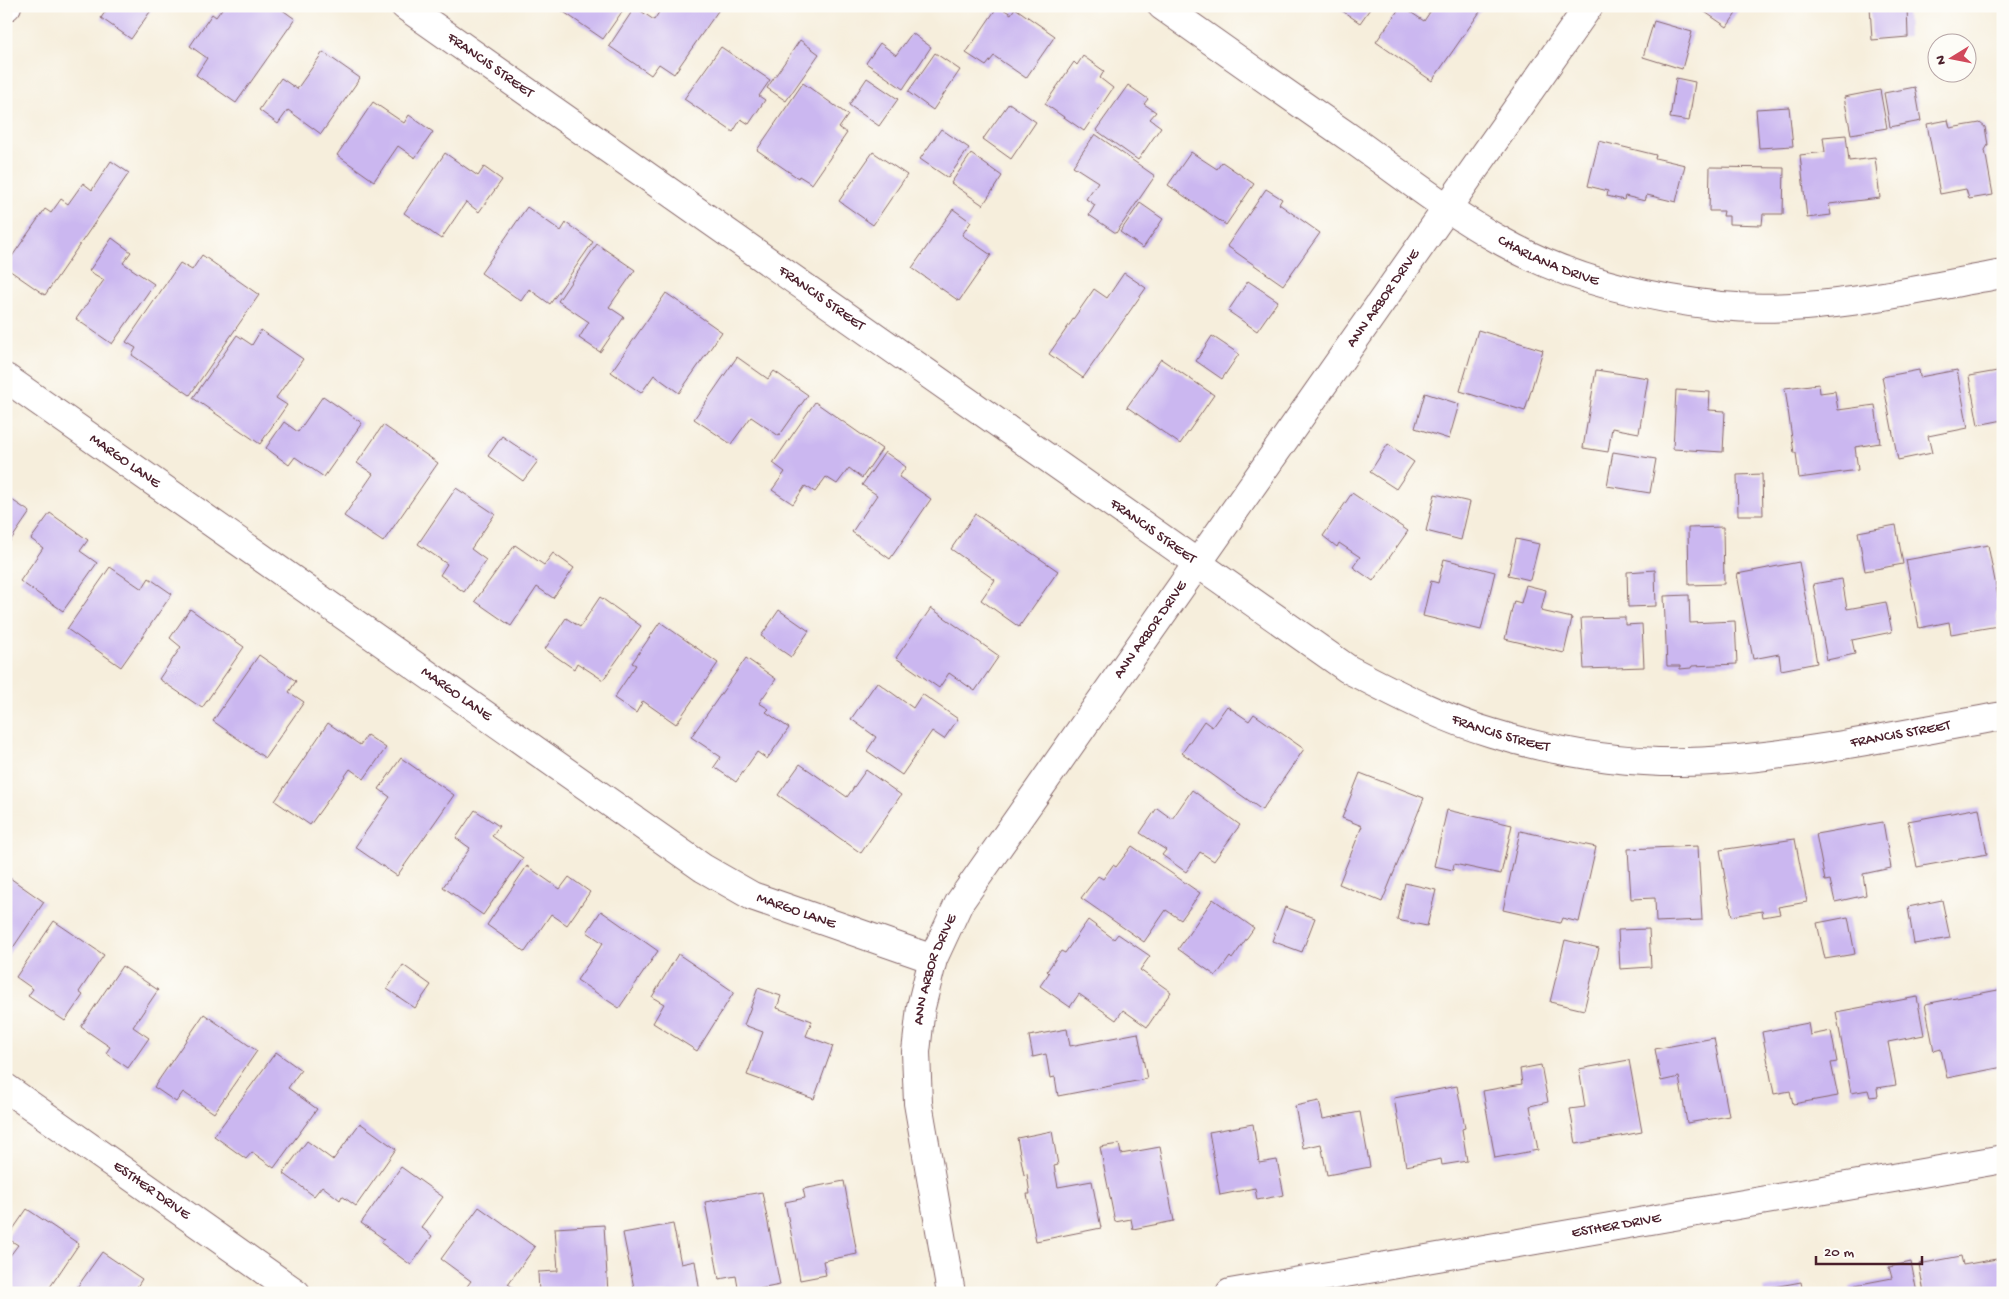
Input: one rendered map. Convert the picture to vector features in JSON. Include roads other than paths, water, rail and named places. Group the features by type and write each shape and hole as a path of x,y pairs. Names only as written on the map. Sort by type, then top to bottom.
{"street":[{"name":"FRANCIS STREET","path":"405,6 1348,669 1418,705 1492,733 1568,752 1646,761 1726,760 1793,752 2003,716"},
{"name":"CHARLANA DRIVE","path":"1162,6 1447,207 1504,243 1574,274 1647,295 1722,306 1789,307 1856,299 2003,274"},
{"name":"ANN ARBOR DRIVE","path":"951,1293 918,1103 916,1052 921,1007 933,959 959,903 1589,6"},
{"name":"MARGO LANE","path":"6,378 703,868 752,896 933,959"},
{"name":"ESTHER DRIVE","path":"6,1088 296,1293"},
{"name":"ESTHER DRIVE","path":"1230,1293 2003,1159"}]}
